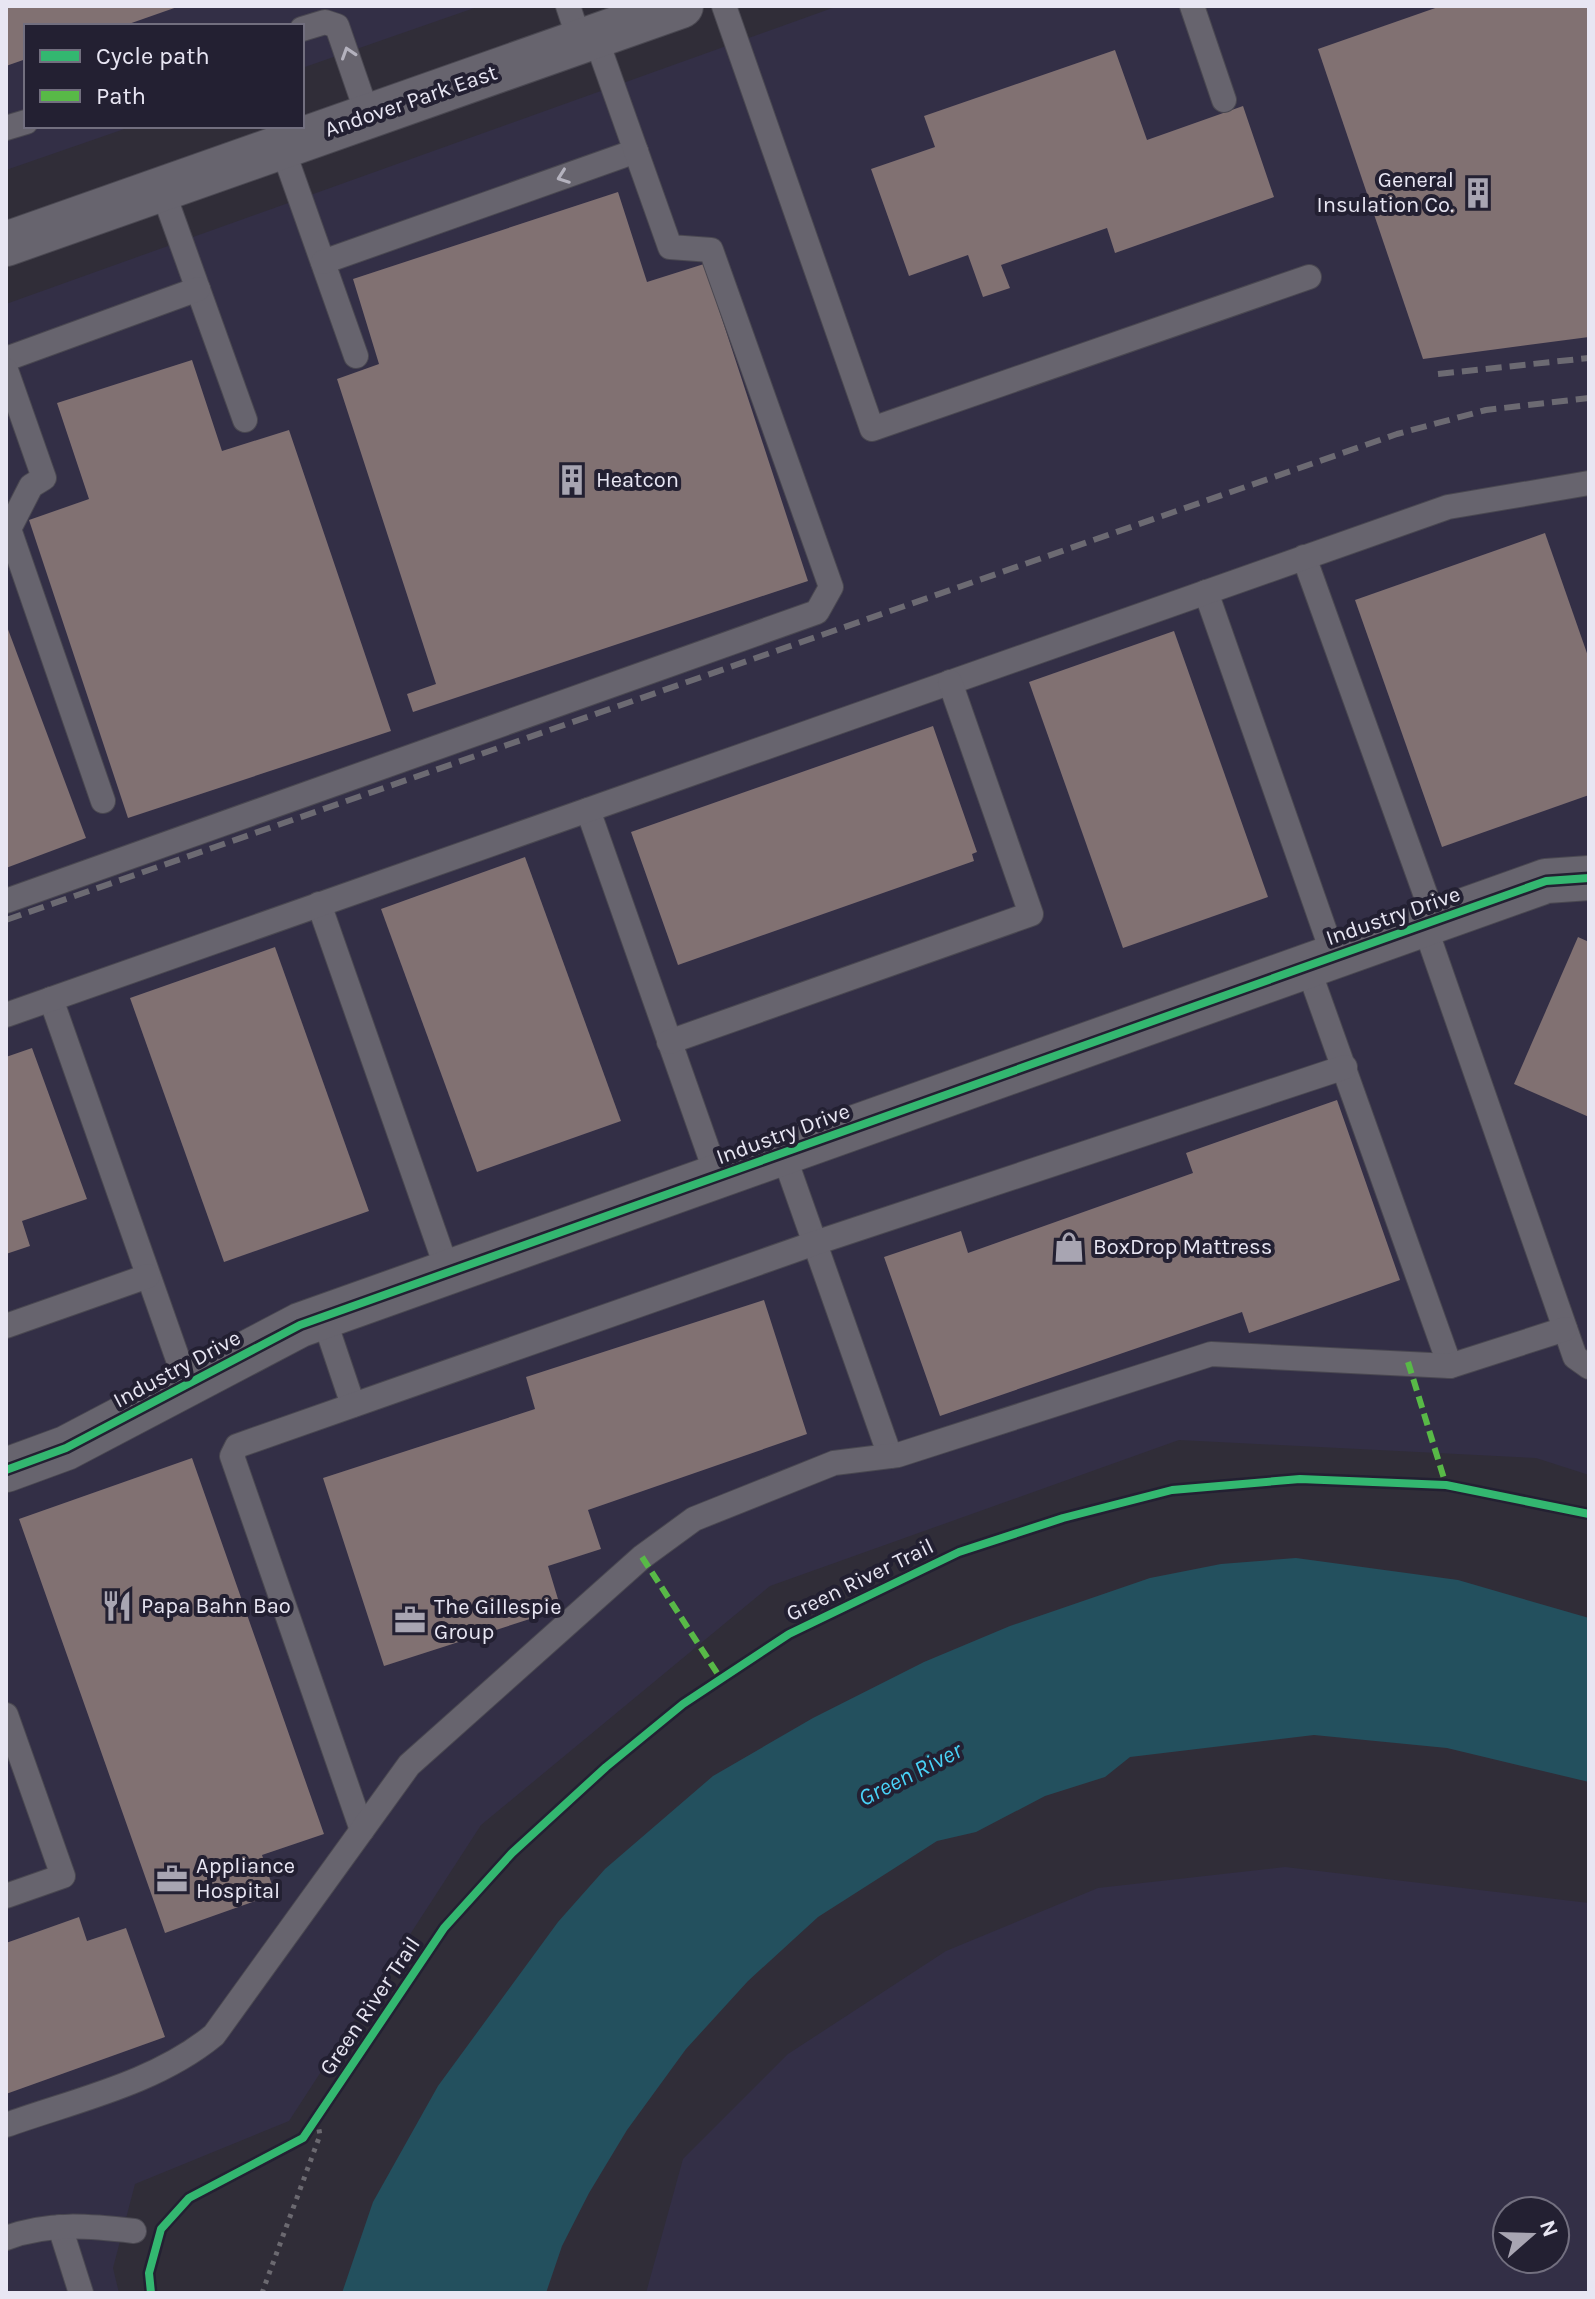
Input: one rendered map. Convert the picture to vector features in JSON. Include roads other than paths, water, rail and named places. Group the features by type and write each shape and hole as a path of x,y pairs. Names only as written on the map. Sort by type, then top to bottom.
{"street":[{"name":"Andover Park East","path":"6,244 368,116 581,28 681,6"},
{"name":"Industry Drive","path":"6,1470 66,1448 323,1316 1546,881 1589,878"}],"lane":[{"path":"724,6 872,429 1309,277"},
{"path":"1192,6 1224,100"},
{"path":"304,28 325,22 337,26 368,116"},
{"path":"6,901 817,612 831,587 711,250 670,247 636,151 581,28"},
{"path":"282,147 356,356"},
{"path":"323,262 636,151"},
{"path":"162,189 245,420"},
{"path":"6,359 198,289"},
{"path":"6,370 44,478 31,486 9,529 103,801"},
{"path":"6,1015 1448,507 1589,483"},
{"path":"1304,557 1565,1329 1575,1357 1589,1367"},
{"path":"1206,592 1320,961 1345,1067 1450,1366"},
{"path":"669,1042 1031,914 950,682"},
{"path":"588,810 717,1176"},
{"path":"319,904 448,1272"},
{"path":"51,999 187,1385"},
{"path":"362,1830 232,1456 237,1446 815,1243 1345,1067"},
{"path":"783,1153 890,1456"},
{"path":"6,1326 148,1276"},
{"path":"323,1316 353,1405"},
{"path":"6,2125 151,2074 187,2057 214,2035 409,1765 642,1557 683,1527 834,1463 890,1456 1211,1354 1450,1366 1565,1329"},
{"path":"6,1715 63,1876 6,1896"},
{"path":"60,2227 81,2293"},
{"path":"6,2238 32,2229 60,2227 134,2231"}],"water":[{"name":"Green River","path":"1296,1558 1458,1580 1589,1618 1589,1782 1447,1748 1314,1735 1130,1757 1105,1777 1045,1796 976,1832 937,1841 818,1917 748,1981 686,2049 627,2130 562,2246 546,2293 342,2293 373,2202 438,2086 558,1922 605,1869 713,1776 813,1718 924,1662 1010,1626 1150,1578 1221,1564"}],"railway":[{"path":"1438,374 1589,358"},
{"path":"6,920 1397,434 1486,410 1589,398"}],"place":[{"name":"General Insulation Co.","path":"1478,193"},
{"name":"Heatcon","path":"572,480"},
{"name":"BoxDrop Mattress","path":"1069,1247"},
{"name":"Papa Bahn Bao","path":"117,1606"},
{"name":"The Gillespie Group","path":"410,1620"},
{"name":"Appliance Hospital","path":"172,1879"}]}
